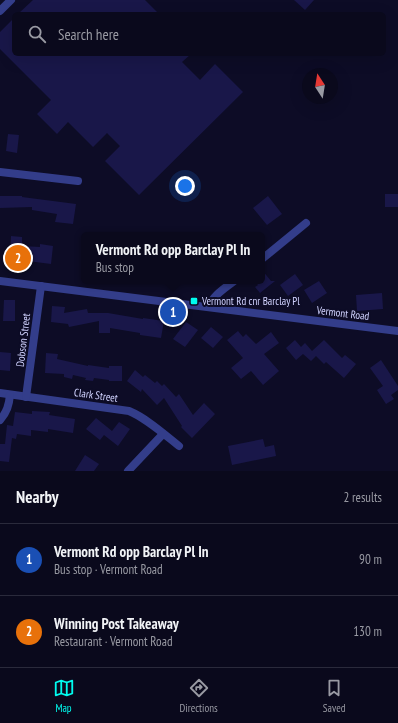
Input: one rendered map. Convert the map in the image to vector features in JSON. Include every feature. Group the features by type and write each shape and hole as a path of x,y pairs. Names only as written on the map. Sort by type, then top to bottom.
{"street":[{"path":"0,12 12,0"},
{"path":"0,172 78,181"},
{"path":"265,257 306,224"},
{"name":"Vermont Road","path":"0,281 398,331"},
{"path":"209,307 210,302 230,284"},
{"name":"Dobson Street","path":"26,397 41,286"},
{"name":"Clark Street","path":"0,393 129,411 136,414 179,446"},
{"path":"0,420 8,410 10,395"},
{"path":"128,471 164,434"}],"building":[{"path":"33,0 145,0 157,12 20,12"},
{"path":"294,0 314,0 305,10"},
{"path":"12,20 12,56 189,56 182,62 200,80 215,64 243,92 139,195 105,161 120,146 107,133 93,147 68,122 57,134 37,114 51,100 0,49 0,32"},
{"path":"8,134 19,135 17,153 6,151"},
{"path":"385,194 398,194 398,207 385,207"},
{"path":"0,196 22,196 76,204 73,224 55,222 57,214 32,210 32,207 0,208"},
{"path":"268,196 282,214 267,225 253,208"},
{"path":"11,236 22,237 22,246 40,247 40,244 53,246 51,264 28,261 27,268 16,267 17,257 10,257"},
{"path":"265,274 271,281 275,281 260,293 255,287 257,284 265,284"},
{"path":"295,274 303,285 288,296 280,285"},
{"path":"319,281 327,293 312,303 304,290"},
{"path":"382,293 383,309 357,311 356,295"},
{"path":"4,300 15,300 15,321 3,321"},
{"path":"52,306 65,307 64,313 87,309 88,313 108,313 164,321 161,338 110,328 110,333 99,333 99,321 69,327 68,324 51,322"},
{"path":"186,322 198,330 185,347 173,339"},
{"path":"211,327 223,337 213,348 201,338"},
{"path":"238,331 243,337 246,334 256,344 271,332 279,343 264,354 279,371 263,385 251,371 241,379 231,368 243,358 227,340"},
{"path":"295,340 301,347 305,343 312,351 324,340 342,358 345,355 356,364 344,378 326,362 324,364 316,356 311,361 303,354 296,360 286,348"},
{"path":"0,352 11,353 10,371 0,370"},
{"path":"46,353 58,354 57,359 88,366 109,368 109,366 122,366 122,381 109,381 94,378 93,381 85,380 86,378 73,375 72,379 64,377 64,374 45,373"},
{"path":"381,360 398,386 398,390 391,395 394,399 386,404 377,390 383,386 370,368"},
{"path":"135,370 143,377 145,375 155,383 157,381 162,386 164,384 176,397 179,394 193,415 204,403 215,414 192,438 181,427 182,426 164,398 157,405 142,389 141,392 127,381"},
{"path":"32,411 50,412 49,415 75,419 73,433 48,429 48,432 31,430 31,436 17,434 16,439 12,438 9,462 0,461 0,444 5,444 7,425 13,426 15,412 32,414"},
{"path":"96,418 112,431 119,422 130,429 118,446 104,435 100,440 86,429"},
{"path":"263,439 265,447 274,445 276,456 232,465 228,446"},
{"path":"85,455 99,464 94,471 75,471"}],"place":[{"name":"Winning Post Takeaway","path":"18,258"},
{"name":"Vermont Rd cnr Barclay Pl","path":"194,301"},
{"name":"Vermont Rd opp Barclay Pl In","path":"173,312"}]}
